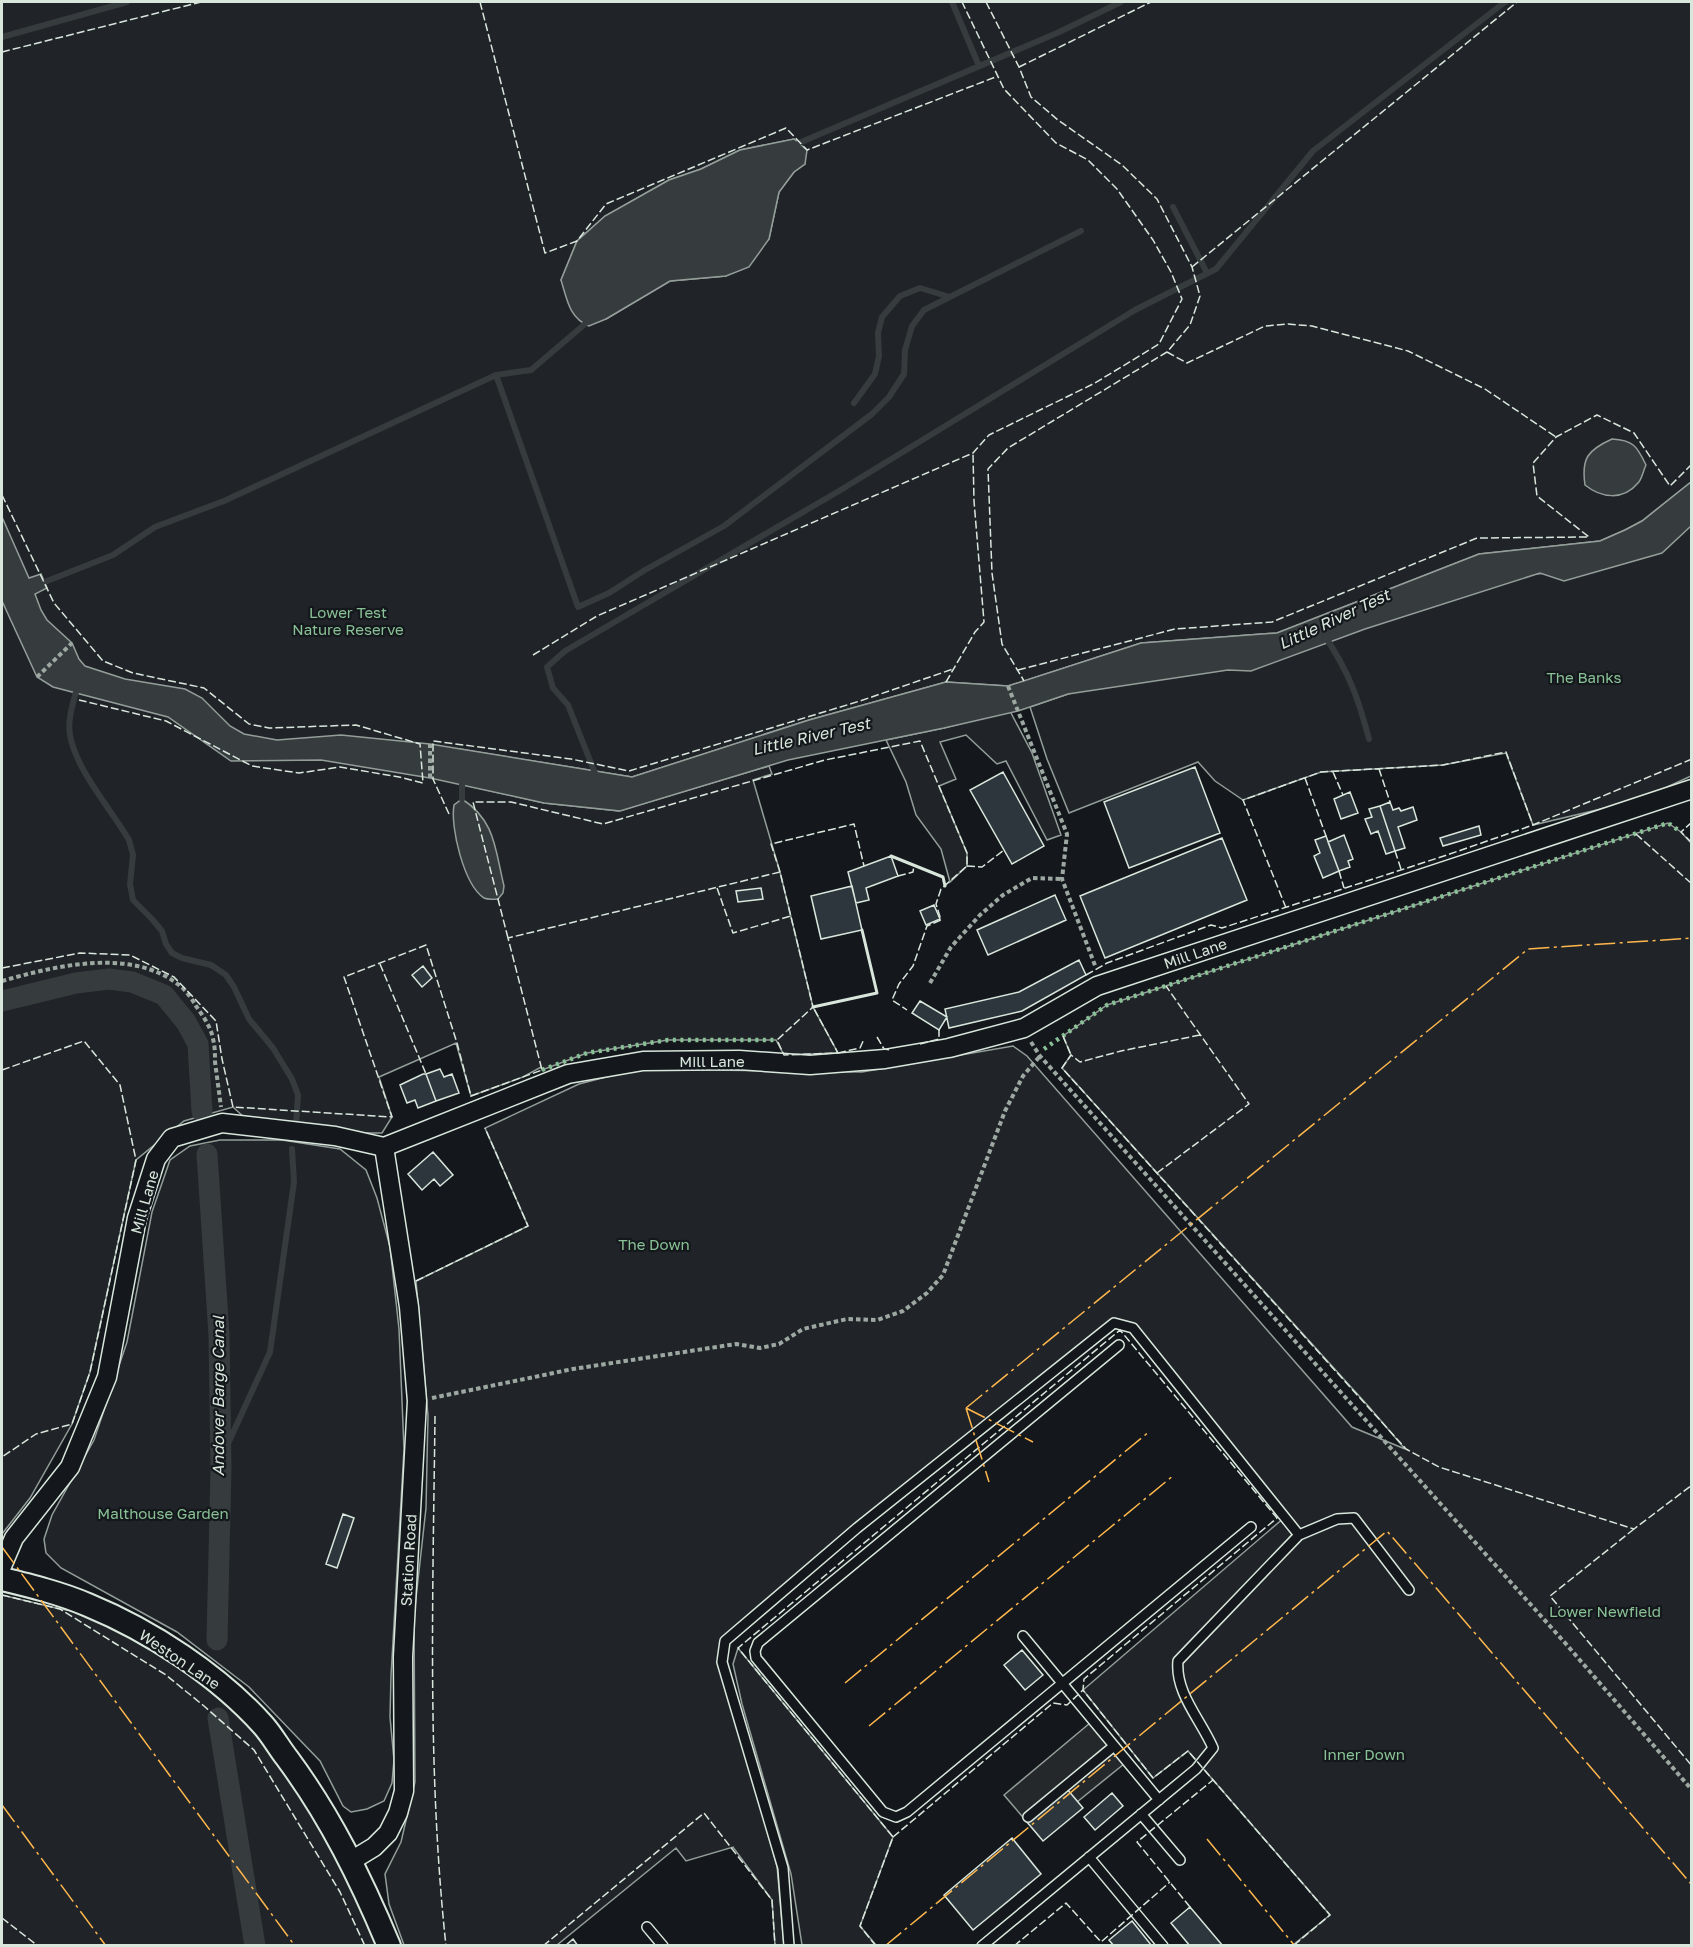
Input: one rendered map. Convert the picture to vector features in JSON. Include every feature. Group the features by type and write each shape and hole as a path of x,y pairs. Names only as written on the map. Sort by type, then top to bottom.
{"street":[{"name":"Mill Lane","path":"2,1566 14,1538 70,1467 107,1377 137,1218 156,1160 172,1138 222,1123 335,1137 384,1147 568,1074 643,1061 739,1060 810,1065 885,1059 948,1048 1024,1028 1097,986 1691,790"},
{"name":"Station Road","path":"351,1861 374,1847 388,1833 398,1813 404,1791 403,1657 417,1401 409,1307 384,1147"},
{"name":"Weston Lane","path":"2,1579 52,1592 89,1605 143,1632 210,1676 263,1726 313,1794 351,1861"},
{"path":"351,1861 389,1946"}],"lane":[{"path":"789,1946 783,1868 722,1662 725,1641 857,1528 1114,1323 1133,1328 1299,1535"},
{"path":"1119,1344 758,1643 755,1651 756,1658 766,1672 883,1812 896,1817 907,1812 1251,1527"},
{"path":"982,1946 1200,1765 1213,1748 1207,1734 1193,1715 1177,1674 1178,1661 1299,1535 1337,1519 1354,1518 1409,1590"},
{"path":"1023,1636 1159,1800"},
{"path":"1028,1816 1114,1746"},
{"path":"1141,1814 1180,1860"},
{"path":"1089,1857 1163,1946"},
{"path":"647,1927 663,1946"}],"path":[{"path":"37,677 72,643"},
{"path":"1008,686 1067,834 1062,879 1097,969"},
{"path":"430,744 430,778"},
{"path":"930,983 951,947 980,915 1003,895 1032,878 1062,879"},
{"path":"2,981 35,971 93,963 112,963 165,975 181,986 194,1002 213,1038 222,1123"},
{"path":"1024,1028 1040,1056 1566,1644 1692,1790"},
{"path":"417,1401 573,1369 736,1344 760,1348 779,1344 803,1329 847,1319 878,1320 903,1311 927,1293 943,1275 1005,1111 1023,1076 1040,1056"}],"green space":[{"name":"Lower Test Nature Reserve","path":"2,2 1691,2 1691,482 1642,521 1600,541 1479,554 1277,633 1141,643 1008,686 946,682 809,720 632,777 459,749 469,786 544,803 619,811 769,766 772,774 753,780 780,872 813,1007 838,1053 784,1055 776,1040 668,1040 587,1053 542,1070 541,1067 523,1077 471,1096 456,1043 379,1077 392,1117 382,1133 357,1133 246,1119 233,1107 184,1121 136,1160 90,1372 72,1424 30,1498 2,1534","holes":["794,139 805,164 794,172 779,192 769,239 726,276 670,281 606,319 561,280 577,241 605,216 669,180 701,169 740,150"]},
{"name":"The Banks","path":"1691,522 1691,776 1639,800 1533,825 1506,753 1443,765 1321,772 1243,800 1215,781 1198,762 1069,813 1047,759 1030,707 1450,584 1605,566"},
{"path":"1010,711 1032,753 1061,835 1047,840 1006,761 997,764 966,735 940,742 956,779 939,786 967,853 967,866 950,882 941,849 916,815 906,782 886,740"},
{"path":"1668,823 1691,843 1691,1945 1293,1945 1330,1915 1188,1751 1153,1778 1083,1690 1285,1517 1133,1328 1115,1323 725,1641 722,1662 777,1866 784,1945 775,1945 772,1900 733,1847 686,1861 676,1848 557,1945 404,1945 389,1904 385,1874 401,1842 415,1782 414,1616 426,1508 428,1416 416,1281 528,1226 485,1128 579,1084 637,1069 862,1072 1013,1046 1027,1056 1352,1427 1405,1449 1062,1068 1071,1055 1063,1036 1107,1005"},
{"name":"Malthouse Garden","path":"220,1140 282,1140 340,1149 366,1170 377,1198 390,1247 399,1329 404,1449 391,1676 390,1717 394,1760 392,1783 384,1801 367,1809 351,1812 343,1806 320,1761 249,1687 177,1632 61,1568 46,1553 44,1539 52,1515 94,1440 127,1342 152,1212 170,1160 190,1146"},
{"path":"2,1595 81,1612 153,1649 201,1682 243,1718 290,1779 326,1836 380,1946 2,1946"},
{"path":"738,1648 893,1837 860,1926 876,1945 802,1945 791,1874 742,1704 733,1664"}],"shaded area":[{"path":"1090,1723 1124,1764 1077,1802 1066,1789 1027,1822 1004,1795"}],"water":[{"path":"794,139 807,150 805,164 794,172 779,192 769,239 749,267 726,276 670,281 606,319 589,326 577,318 567,301 561,280 577,241 605,216 669,180 701,169 740,150"},
{"path":"1612,439 1634,445 1646,465 1639,481 1632,489 1612,496 1598,493 1585,485 1584,468 1585,461 1592,451"},
{"name":"Little River Test","path":"1691,482 1691,526 1662,553 1564,581 1540,573 1365,629 1251,671 1228,670 1068,694 1018,711 788,760 620,811 544,803 430,778 321,760 231,761 168,717 53,687 37,677 2,601 2,517 29,578 41,574 47,588 35,594 41,610 47,620 72,643 85,666 125,679 185,689 202,698 230,726 244,734 277,740 341,735 430,744 632,777 809,720 946,682 1008,686 1141,643 1277,633 1479,554 1600,541 1642,521"},
{"path":"462,799 482,817 496,848 504,886 503,893 498,899 484,898 470,881 465,869 456,841 453,815 454,805"}],"building":[{"path":"1195,767 1220,833 1129,868 1104,802"},
{"path":"1003,772 1044,846 1012,864 970,790"},
{"path":"1350,792 1358,813 1341,819 1334,799"},
{"path":"1390,802 1393,810 1399,808 1401,811 1413,807 1417,820 1398,827 1405,848 1395,851 1380,806"},
{"path":"1380,806 1395,851 1386,854 1378,831 1371,834 1365,819 1372,817 1369,809"},
{"path":"1479,826 1481,835 1443,846 1440,838"},
{"path":"1344,835 1353,859 1348,861 1350,867 1339,871 1328,842"},
{"path":"1326,836 1339,871 1323,878 1314,856 1320,853 1315,840"},
{"path":"1222,838 1247,900 1105,958 1080,896"},
{"path":"891,856 898,876 866,888 869,900 856,903 848,872"},
{"path":"852,886 862,930 821,939 811,896"},
{"path":"761,888 763,899 738,902 736,891"},
{"path":"1055,895 1066,920 988,955 977,930"},
{"path":"934,905 940,919 926,925 920,911"},
{"path":"1079,960 1086,975 1022,1011 949,1028 945,1009 1019,992"},
{"path":"423,966 432,978 422,987 412,975"},
{"path":"920,1001 947,1017 939,1030 912,1013"},
{"path":"440,1069 444,1077 452,1074 459,1093 436,1101 426,1074"},
{"path":"426,1074 436,1101 418,1108 415,1100 407,1103 400,1085"},
{"path":"433,1152 453,1175 440,1186 434,1179 422,1190 408,1174"},
{"path":"343,1514 354,1518 337,1568 326,1564"},
{"path":"1022,1650 1043,1675 1025,1690 1004,1665"},
{"path":"1067,1789 1083,1808 1043,1841 1027,1822"},
{"path":"1112,1793 1123,1806 1095,1830 1084,1817"},
{"path":"1012,1838 1041,1874 973,1930 944,1895"},
{"path":"1190,1907 1223,1946 1190,1946 1171,1923"},
{"path":"1132,1921 1152,1946 1114,1946 1109,1940"},
{"path":"573,1939 578,1946 565,1946"}],"waterway":[{"path":"2,37 127,2"},
{"path":"952,2 979,66"},
{"path":"799,143 1057,33 1121,2"},
{"path":"597,778 568,705 553,688 547,667 565,651 839,491 1135,310 1216,269 1313,151 1505,2"},
{"path":"1173,207 1207,273"},
{"path":"496,375 578,607 609,593 724,526 872,414 889,397 904,374 905,350 912,326 924,310 1081,231"},
{"path":"854,403 875,374 879,356 878,333 882,317 900,296 920,288 950,297"},
{"path":"37,585 113,555 155,527 224,501 496,375 531,370 585,324"},
{"name":"Little River Test","path":"1325,636 1352,686 1369,739"},
{"path":"78,685 70,716 70,735 79,762 129,840 133,855 130,884 133,900 162,931 172,953 182,958 211,965 226,975 249,1019 273,1048 292,1079 298,1095 296,1125"},
{"path":"462,779 462,799"},
{"name":"Andover Barge Canal","path":"2,1001 76,983 109,979 132,982 164,995 186,1022 198,1044 202,1112"},
{"path":"221,1459 270,1352 294,1182 292,1149"},
{"name":"Andover Barge Canal","path":"207,1154 219,1335 221,1469 217,1640"},
{"name":"Andover Barge Canal","path":"218,1718 255,1946"}],"hedge":[{"path":"1044,1049 1107,1005 1668,823 1681,832"},
{"path":"542,1070 587,1053 668,1040 777,1040"}],"fence":[{"path":"2,52 201,2"},
{"path":"480,2 545,253 577,241 606,204 786,128 807,150 998,76"},
{"path":"533,655 597,616 973,453 989,435 1095,383 1159,344 1182,299 1171,272 1153,240 1117,189 1088,160 1056,143 1004,89 962,2"},
{"path":"986,2 1019,67 1031,97 1058,120 1122,165 1157,199 1192,267 1200,296 1190,325 1167,352 1008,448 988,469 992,573 1002,644 1024,681"},
{"path":"1019,67 1151,2"},
{"path":"1192,267 1517,2"},
{"path":"1167,352 1187,363 1265,326 1288,324 1312,326 1408,351 1485,389 1556,437"},
{"path":"1018,670 1175,629 1272,622 1477,538 1589,537 1537,496 1533,463 1556,437 1597,415 1634,433 1670,486 1692,464"},
{"path":"946,682 975,632 984,622 974,501 973,453"},
{"path":"2,495 54,603 103,661 133,673 204,688 249,724 269,728 356,725 420,744 423,783 340,767 299,773 252,766 166,721 79,700"},
{"path":"449,814 433,779 433,741 571,759 629,771 860,701 953,669"},
{"path":"508,938 473,802 511,802 603,824 825,760 920,741 967,853 967,866 941,889 936,904 941,920 927,926 913,966 899,984 892,1000 907,1010"},
{"path":"1286,908 1243,800 1321,772 1443,765 1506,752 1533,825"},
{"path":"1086,975 1107,963 1211,925 1222,928 1533,825 1692,759"},
{"path":"1379,769 1390,802"},
{"path":"1333,772 1343,795"},
{"path":"1305,778 1326,836"},
{"path":"1692,822 1681,832 1692,843"},
{"path":"780,872 771,844 854,824 864,866"},
{"path":"1636,834 1692,884"},
{"path":"967,866 982,867 1004,850"},
{"path":"1395,851 1401,869"},
{"path":"898,876 913,872 914,865"},
{"path":"1339,871 1344,888"},
{"path":"2,968 80,953 130,955 174,977 216,1021 233,1107 392,1117 344,977 426,945 471,1096 542,1070 508,938 780,872 813,1007 777,1040 784,1055 838,1053 813,1007"},
{"path":"717,888 733,933 791,916"},
{"path":"380,964 426,1074"},
{"path":"1157,1173 1249,1104 1166,986"},
{"path":"920,1044 939,1039 939,1030"},
{"path":"1200,1035 1080,1062 1071,1055 1062,1068 1406,1449 1439,1467 1634,1529 1692,1485"},
{"path":"1063,1036 1071,1055"},
{"path":"877,1037 884,1049 891,1050"},
{"path":"838,1053 860,1048 864,1039"},
{"path":"2,1070 84,1041 120,1085 136,1160 90,1372 72,1424 36,1434 2,1457"},
{"path":"416,1281 528,1226 485,1128"},
{"path":"876,1946 860,1926 893,1837 738,1648 1120,1330 1277,1518 1084,1679 1083,1690 1153,1778 1188,1751 1330,1915 1293,1946"},
{"path":"435,1416 434,1747 436,1814 446,1946"},
{"path":"1634,1529 1550,1596 1692,1766"},
{"path":"2,1595 60,1609 166,1675 254,1750 340,1892 365,1946"},
{"path":"893,1837 1053,1703 1067,1705 1083,1690"},
{"path":"1190,1907 1137,1842 1213,1780"},
{"path":"543,1946 704,1813 772,1900 775,1946"},
{"path":"1014,1946 1066,1903 1101,1942 1170,1882"},
{"path":"2,1918 38,1946"}],"wall":[{"path":"891,856 943,877 945,886"},
{"path":"813,1007 877,993 862,930"}],"power":[{"path":"966,1408 1528,949 1692,938"},
{"path":"966,1408 989,1482"},
{"path":"966,1408 1033,1442"},
{"path":"845,1683 1150,1431"},
{"path":"869,1726 1174,1475"},
{"path":"885,1946 1387,1531 1692,1885"},
{"path":"2,1547 295,1946"},
{"path":"2,1805 106,1946"},
{"path":"1207,1839 1295,1946"}],"park label":[{"name":"The Down","path":"654,1244"},
{"name":"Lower Newfield","path":"1605,1611"},
{"name":"Inner Down","path":"1364,1754"}]}
